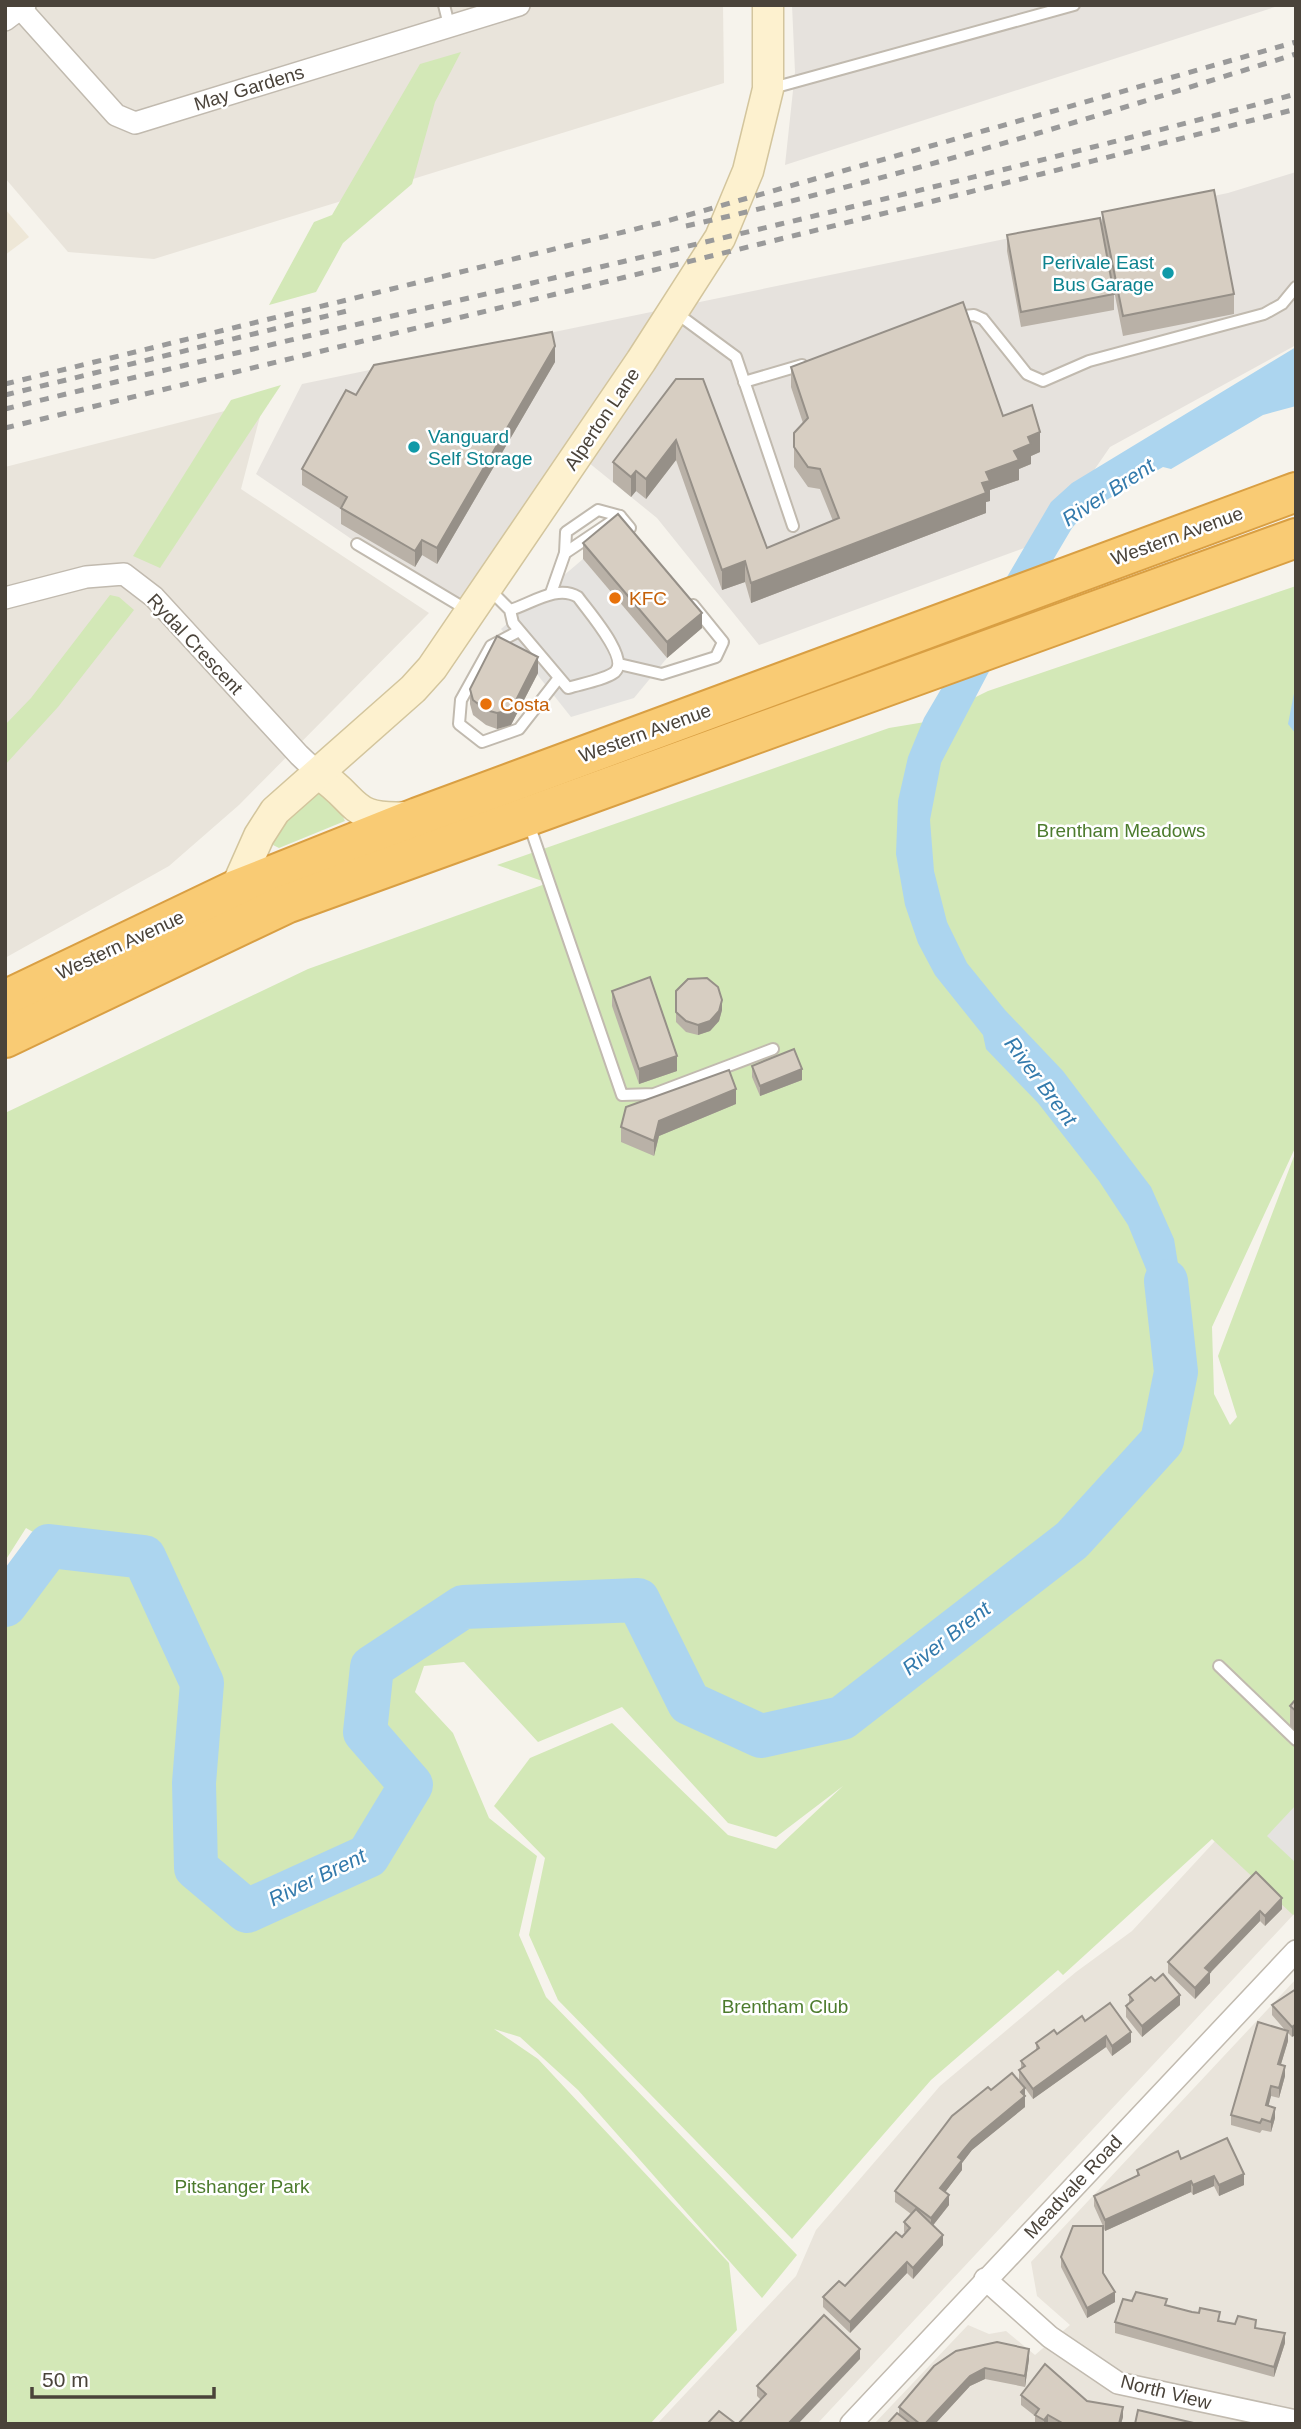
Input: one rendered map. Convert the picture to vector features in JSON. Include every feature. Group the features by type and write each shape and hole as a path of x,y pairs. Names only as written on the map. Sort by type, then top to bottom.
{"highway":[{"name":"Western Avenue","path":"5,999 235,890 418,817 1296,492"},
{"name":"Western Avenue","path":"5,1038 286,904 525,815 1296,538"}],"main road":[{"name":"Alperton Lane","path":"235,890 259,836 275,811 413,689 471,612 720,239 748,171 768,89 768,5"},
{"path":"319,774 335,785 352,806 370,816 387,819 418,817"}],"street":[{"name":"May Gardens","path":"17,11 116,115 135,123 446,15 519,5"},
{"name":"Rydal Crescent","path":"5,598 86,577 124,574 153,597 319,774"},
{"name":"Meadvale Road","path":"851,2424 1296,1951"},
{"name":"North View","path":"985,2279 1050,2337 1118,2383 1296,2421"}],"lane":[{"path":"768,89 1074,5"},
{"path":"941,321 961,314 983,319 1027,374 1043,381 1089,361 1264,314 1282,304 1296,287"},
{"path":"673,310 736,357 793,526"},
{"path":"744,382 818,360"},
{"path":"551,593 565,553 566,532 597,510 620,516 638,537"},
{"path":"565,553 620,516"},
{"path":"357,544 443,592 471,612"},
{"path":"488,588 510,610 513,623 568,688 614,672 619,664 617,652 578,597 569,592 551,593 510,610"},
{"path":"619,664 662,674 716,657 723,642 689,600"},
{"path":"519,631 491,646 461,700 459,724 482,742 519,729 558,679"},
{"path":"525,815 622,1094 653,1094 773,1049"},
{"path":"1219,1667 1296,1740"}],"shaded area":[{"path":"5,5 723,5 724,83 154,259 68,252 5,178"},
{"path":"792,5 1281,5 785,165 795,72"},
{"path":"1296,172 1296,345 1110,447 1046,540 759,645 657,518 578,454 466,617 256,474 302,384 1228,193"},
{"path":"5,209 29,237 5,255"},
{"path":"264,401 241,489 429,613 239,805 169,866 5,958 5,467"},
{"path":"583,559 667,658 634,698 571,717 501,629"},
{"path":"1296,1805 1296,1863 1267,1836"},
{"path":"1216,1840 1295,1913 817,2424 657,2424 796,2276 816,2230 940,2086 1076,1972 1132,1931"},
{"path":"1296,1979 1296,2424 874,2424 968,2325 989,2334 1006,2331 1035,2355 1070,2325 1037,2296 1031,2262"}],"green space":[{"path":"461,52 435,102 412,184 343,243 316,292 269,305 314,222 332,215 420,64"},
{"path":"281,385 160,568 133,556 231,400"},
{"path":"1296,586 1296,1146 1212,1327 1214,1394 1230,1425 1237,1417 1218,1356 1296,1151 1296,1912 1293,1915 1212,1839 1063,1975 1058,1970 931,2080 792,2239 558,2000 529,1935 545,1858 494,1806 530,1758 612,1723 728,1835 776,1849 843,1786 776,1837 728,1823 622,1707 538,1742 464,1662 424,1666 415,1692 453,1733 489,1818 537,1856 519,1935 546,1997 797,2255 762,2298 578,2090 520,2037 494,2029 538,2059 729,2263 737,2330 650,2424 5,2424 5,1586 35,1540 47,1540 26,1528 5,1561 5,1113 308,969 548,883 497,865 889,728 925,722 988,691"},
{"path":"110,595 119,597 134,610 58,707 5,765 5,725 31,698"},
{"path":"327,785 345,821 279,848 271,844 273,832"}],"water":[{"path":"1296,347 1296,406 1263,415 1171,469 1163,467 1086,512 1072,528 1004,643 941,763 930,820 934,871 947,922 967,963 1005,1010 1063,1071 1151,1187 1174,1239 1190,1338 1155,1343 1148,1274 1128,1225 1099,1181 1038,1103 986,1049 983,1035 935,975 918,943 905,905 896,854 898,801 908,757 924,718 1051,502 1072,483"},
{"path":"1296,683 1296,734 1288,724"}],"building":[{"name":"Perivale East Bus Garage","path":"1214,190 1234,294 1123,316 1102,212"},
{"path":"1100,218 1114,294 1021,312 1007,235"},
{"path":"963,302 1003,416 1032,405 1040,432 1028,437 1031,444 1014,451 1019,460 986,472 990,481 982,483 986,493 751,583 745,561 722,570 676,440 646,479 636,471 631,477 613,462 676,379 703,379 767,548 839,518 820,469 808,467 794,447 794,433 808,418 791,367"},
{"name":"Vanguard Self Storage","path":"552,332 555,346 437,548 422,540 415,551 341,508 347,497 302,469 346,390 356,395 374,365"},
{"path":"618,514 702,613 667,642 583,543"},
{"path":"497,636 538,657 511,710 497,713 486,710 473,700 470,689"},
{"path":"650,977 677,1056 639,1069 612,991"},
{"path":"707,978 718,987 722,1000 719,1011 710,1021 698,1025 686,1021 676,1012 676,991 688,979"},
{"path":"794,1049 802,1069 760,1086 752,1066"},
{"path":"729,1070 736,1089 659,1121 654,1141 621,1127 626,1107"},
{"path":"1296,1699 1296,1711 1290,1706"},
{"path":"1256,1872 1282,1898 1265,1916 1260,1911 1205,1968 1210,1972 1195,1988 1168,1962"},
{"path":"1163,1974 1180,1995 1142,2026 1126,2006 1133,2000 1129,1995 1151,1977 1155,1981"},
{"path":"1296,1989 1296,2024 1292,2027 1272,2005"},
{"path":"1110,2003 1131,2032 1112,2046 1106,2036 1033,2089 1019,2070 1025,2066 1021,2061 1039,2048 1036,2043 1054,2030 1057,2034 1082,2016 1085,2021"},
{"path":"1258,2022 1288,2031 1278,2064 1285,2066 1279,2088 1271,2086 1266,2105 1275,2108 1271,2122 1262,2119 1260,2123 1231,2115"},
{"path":"1012,2073 1025,2088 1021,2092 1025,2096 972,2140 958,2157 962,2160 940,2188 949,2195 931,2218 895,2191 952,2116 988,2087 991,2090"},
{"path":"1227,2138 1244,2174 1219,2185 1214,2176 1193,2185 1191,2181 1105,2220 1094,2196 1139,2175 1137,2170 1178,2151 1181,2159"},
{"path":"916,2209 943,2235 913,2268 907,2262 850,2322 823,2297 839,2281 845,2286 896,2232 902,2237 910,2228 904,2222"},
{"path":"1073,2226 1103,2226 1103,2273 1115,2292 1087,2308 1061,2257"},
{"path":"1136,2292 1167,2299 1165,2305 1192,2312 1199,2313 1200,2308 1220,2312 1218,2321 1235,2324 1238,2316 1256,2320 1255,2328 1285,2333 1274,2367 1115,2322 1123,2299 1132,2301"},
{"path":"824,2315 860,2349 788,2424 738,2424 766,2394 757,2386"},
{"path":"997,2342 1029,2349 1025,2376 985,2368 970,2376 925,2424 920,2424 899,2407 934,2366 956,2351"},
{"path":"1045,2364 1087,2401 1123,2407 1119,2424 1064,2424 1048,2415 1044,2420 1035,2415 1039,2409 1021,2395"},
{"path":"1138,2410 1198,2424 1135,2424"},
{"path":"719,2411 736,2424 707,2424"},
{"path":"897,2413 911,2424 887,2424"}],"waterway":[{"name":"River Brent","path":"5,1605 49,1546 144,1557 202,1683 194,1783 196,1868 247,1911 368,1856 411,1785 365,1732 372,1667 463,1607 638,1600 689,1703 761,1736 842,1718 1072,1540 1162,1441 1176,1372 1166,1281"}],"railway":[{"path":"5,384 660,223 1296,42"},
{"path":"686,226 917,168 1296,54"},
{"path":"5,409 974,177 1296,94"},
{"path":"5,428 813,231 1296,109"},
{"path":"5,395 347,311"}],"place":[{"name":"Perivale East Bus Garage","path":"1168,273"},
{"name":"Vanguard Self Storage","path":"414,447"},
{"name":"KFC","path":"615,598"},
{"name":"Costa","path":"486,704"}],"park label":[{"name":"Brentham Meadows","path":"1121,830"},
{"name":"Brentham Club","path":"785,2006"},
{"name":"Pitshanger Park","path":"242,2186"}]}
